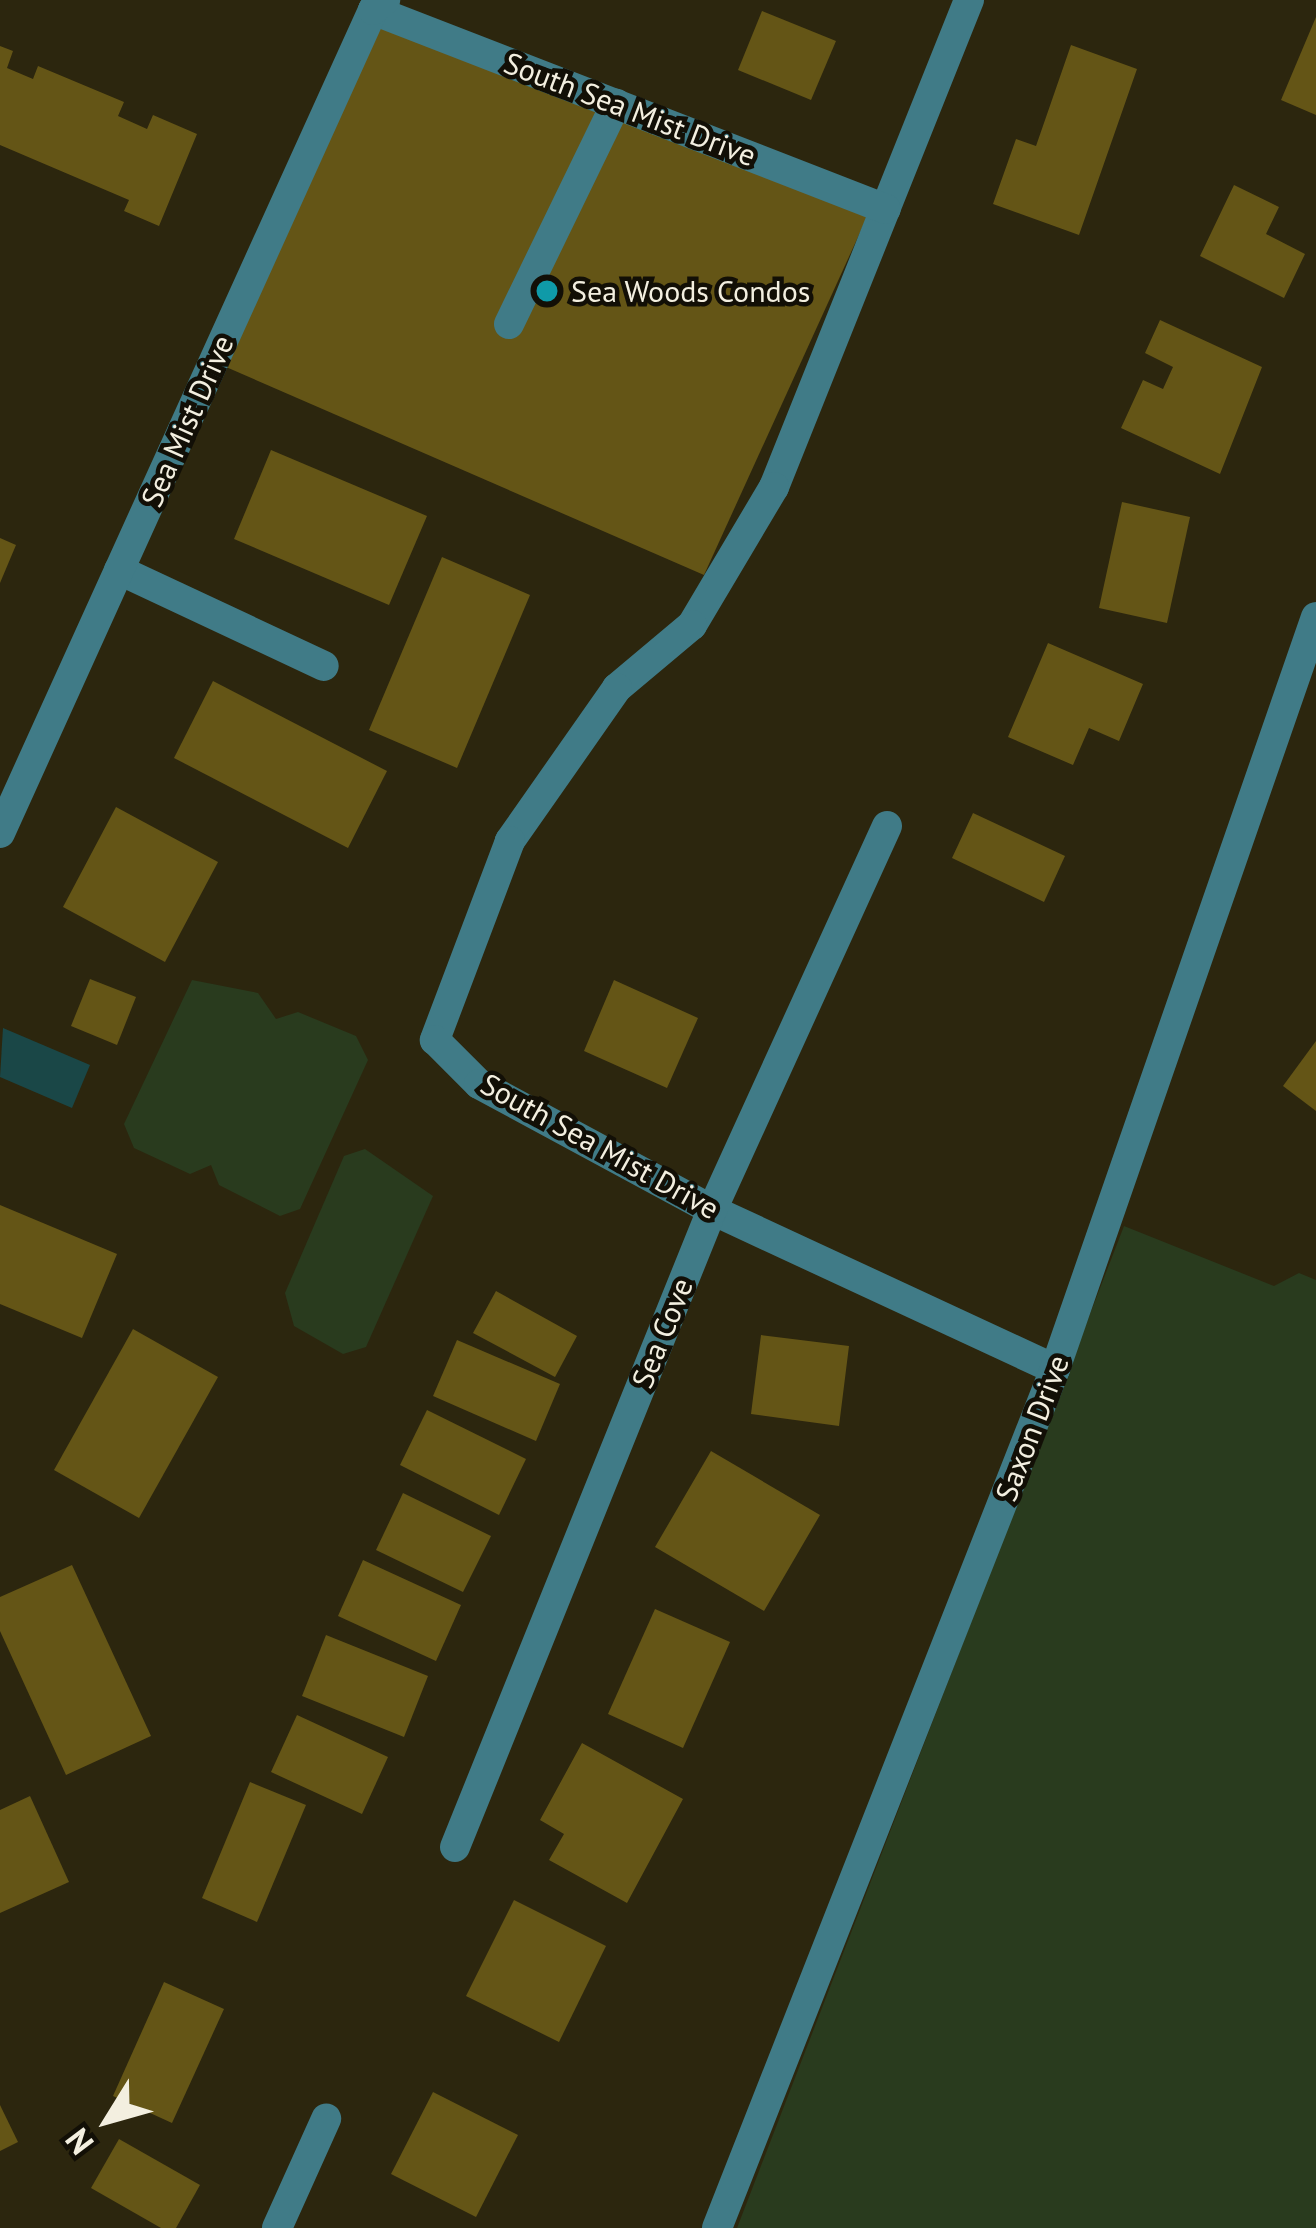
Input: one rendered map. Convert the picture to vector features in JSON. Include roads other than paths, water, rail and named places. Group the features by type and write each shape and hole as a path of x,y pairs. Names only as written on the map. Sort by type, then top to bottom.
{"street":[{"name":"South Sea Mist Drive","path":"969,0 774,487 692,626 617,688 510,841 435,1040 478,1084 712,1210 1055,1369"},
{"name":"South Sea Mist Drive","path":"376,3 616,104 886,209"},
{"name":"Sea Mist Drive","path":"0,832 376,3"},
{"path":"509,324 616,104"},
{"path":"119,570 324,665"},
{"name":"Saxon Drive","path":"717,2228 1055,1369 1316,617"},
{"name":"Sea Cove","path":"455,1847 712,1210 887,826"},
{"path":"277,2228 326,2120"}],"water":[{"path":"3,1028 90,1065 72,1108 0,1077"}],"place":[{"name":"Sea Woods Condos","path":"547,291"}]}
